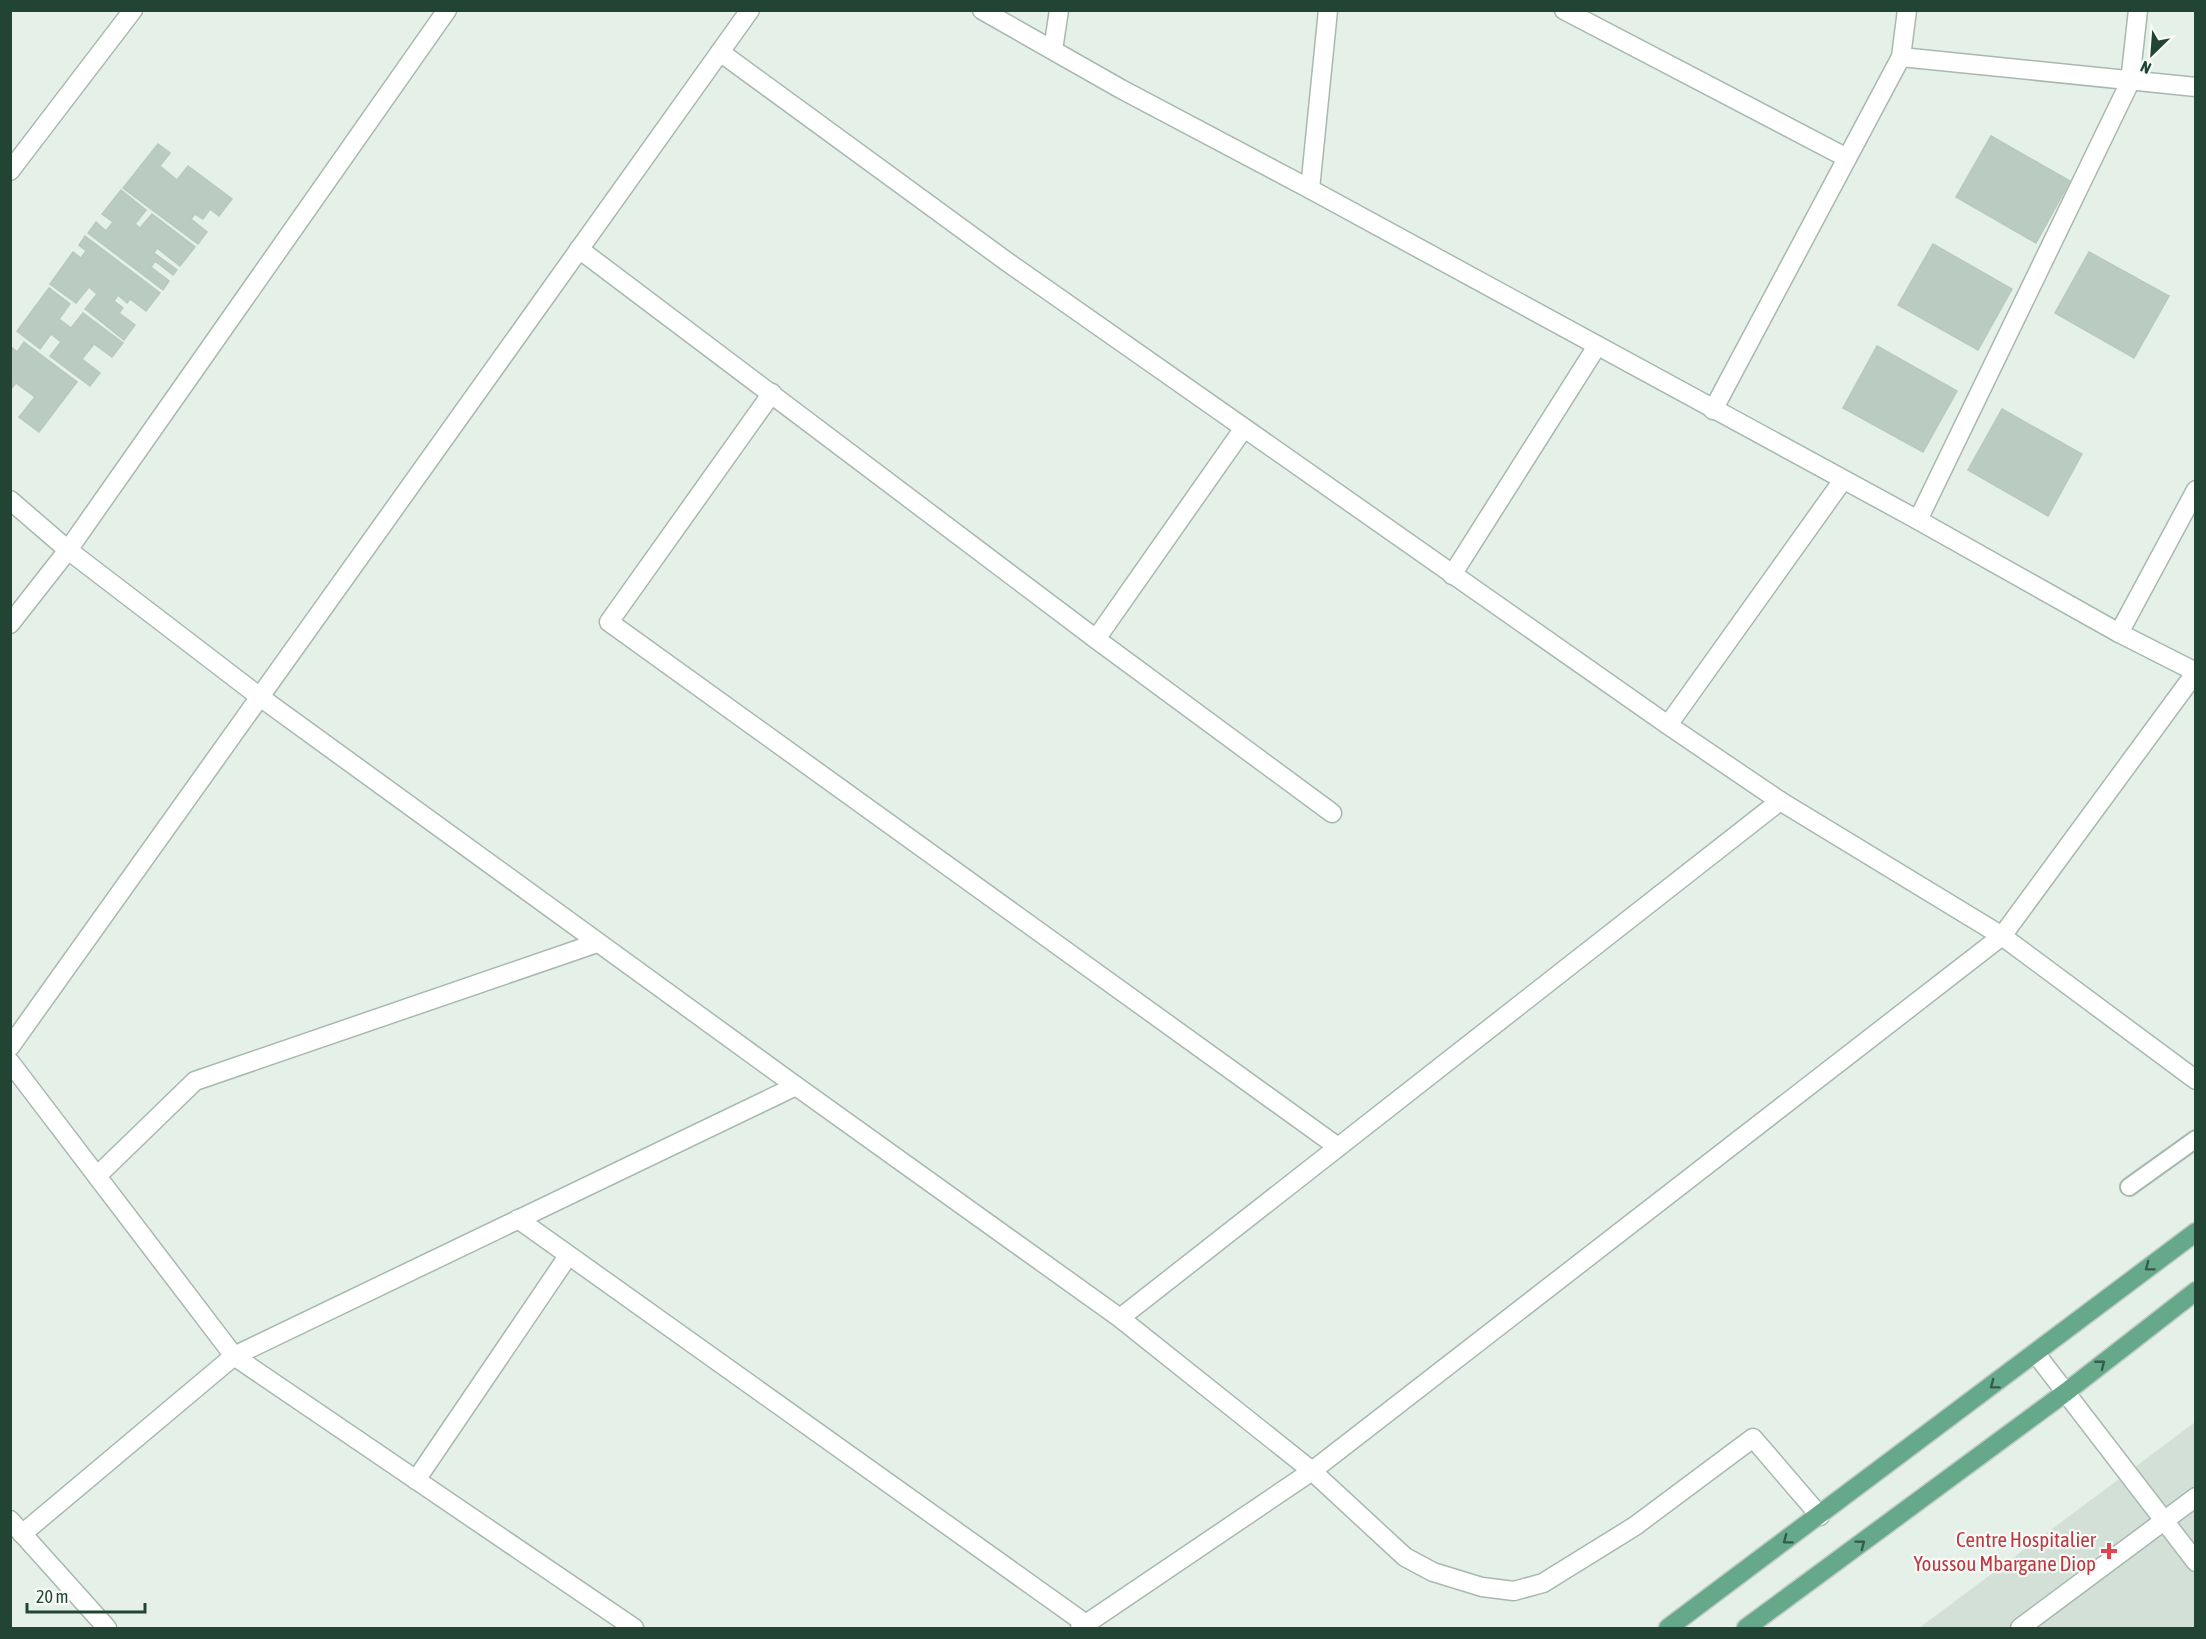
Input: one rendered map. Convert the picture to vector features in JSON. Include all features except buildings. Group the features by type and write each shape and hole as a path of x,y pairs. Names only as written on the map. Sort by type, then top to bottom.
{"main road":[{"path":"1668,1629 2196,1232"},
{"path":"1746,1629 2066,1392 2196,1291"}],"street":[{"path":"11,170 133,10"},
{"path":"10,624 68,550 447,10"},
{"path":"10,1047 750,10"},
{"path":"518,1219 1083,1626 1312,1471 2002,936 2196,672 2120,633 1918,520 982,10"},
{"path":"1053,50 1059,10"},
{"path":"1310,189 1328,10"},
{"path":"1563,10 1847,158"},
{"path":"1713,410 1901,57 1907,10"},
{"path":"1918,520 2130,82 2138,10"},
{"path":"720,52 1006,261 1668,725 1780,801 2002,936 2196,1080"},
{"path":"1901,57 2196,87"},
{"path":"579,249 1096,639 1332,813"},
{"path":"1452,574 1597,346"},
{"path":"772,393 609,622 1338,1147"},
{"path":"1096,639 1244,428"},
{"path":"1668,725 1843,480"},
{"path":"2120,633 2196,490"},
{"path":"10,500 68,550 260,697 597,943 1120,1318 1312,1471 1405,1557 1433,1572 1482,1587 1514,1591 1543,1583 1626,1531 1753,1438 1820,1516"},
{"path":"1120,1318 1780,801"},
{"path":"97,1176 195,1081 597,943"},
{"path":"10,1062 234,1356 634,1629"},
{"path":"107,1629 16,1527 234,1356 796,1086"},
{"path":"416,1480 568,1256"},
{"path":"2036,1353 2196,1562"},
{"path":"2020,1629 2196,1497"}],"lane":[{"path":"2129,1187 2196,1139"}],"shaded area":[{"name":"Centre Hospitalier Youssou Mbargane Diop","path":"2195,1422 2195,1628 1919,1628 2127,1473"}],"place":[{"name":"Centre Hospitalier Youssou Mbargane Diop","path":"2109,1551"}]}
